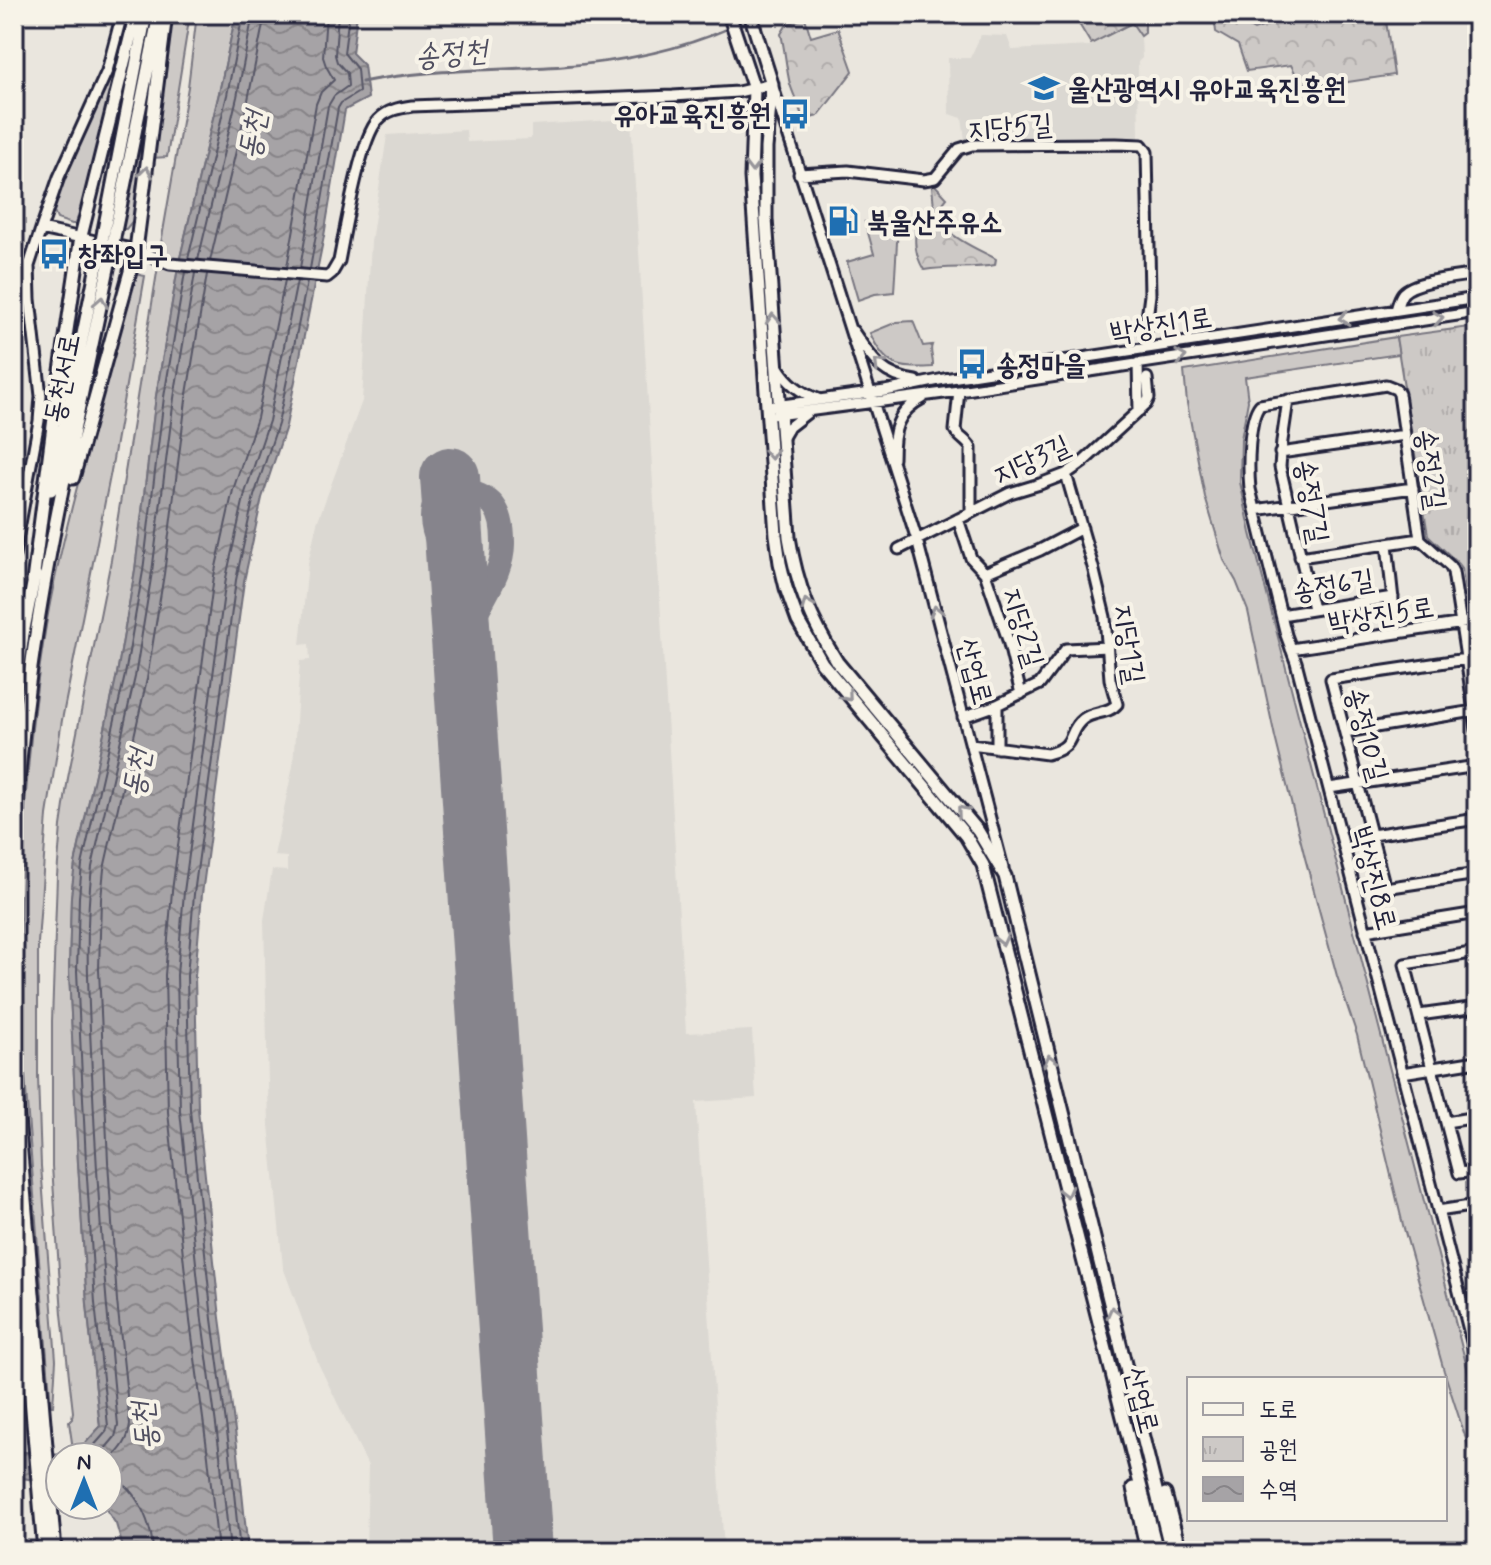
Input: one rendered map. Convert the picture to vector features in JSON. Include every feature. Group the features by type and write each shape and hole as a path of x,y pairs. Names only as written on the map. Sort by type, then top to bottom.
{"main road":[{"path":"39,582 54,418 81,236 136,14"},
{"name":"동천서로","path":"110,231 146,14"},
{"name":"동천서로","path":"14,701 105,252 159,14"},
{"path":"39,582 136,250 166,14"},
{"path":"729,14 754,89 751,177 774,411 782,439 793,562 806,606 820,634 847,674 978,831 1005,876"},
{"name":"산업로","path":"750,14 772,84"},
{"path":"772,84 766,148 766,192 777,364 774,411"},
{"name":"산업로","path":"774,411 780,563 798,621 835,681 966,836 983,865 1157,1551"},
{"name":"동천서로","path":"14,848 39,582"},
{"name":"산업로","path":"1005,876 1171,1551"},
{"path":"14,1045 39,1427 48,1534 55,1551"},
{"path":"14,1199 39,1427"},
{"name":"산업로","path":"1122,1350 1180,1551"},
{"name":"산업로","path":"1107,1354 1147,1551"},
{"path":"44,1551 48,1534"}],"street":[{"path":"14,556 41,396 29,266 59,177 107,71 122,14"},
{"path":"41,229 136,250 177,265 323,278 332,273 339,261 367,139 379,118 392,110 412,106 738,92 772,84"},
{"name":"산업로","path":"772,84 917,540 1005,876"},
{"name":"지당5길","path":"799,174 848,171 924,180 935,178 959,149 972,145 1142,145 1147,152 1150,244 1150,295 1145,334"},
{"path":"14,265 29,266"},
{"path":"1396,310 1401,295 1409,288 1477,274"},
{"name":"박상진1로","path":"853,400 928,382 1477,298"},
{"name":"박상진1로","path":"871,397 959,391 1477,312"},
{"path":"846,320 886,372 900,378 928,382"},
{"path":"1138,363 1139,411"},
{"path":"777,364 782,374 808,395 822,399 853,400"},
{"path":"1139,411 1149,398 1147,378"},
{"name":"송정2길","path":"1258,406 1386,385 1396,389 1420,539 1453,572 1477,730"},
{"path":"959,391 955,430 971,448 971,512"},
{"path":"893,467 894,438 899,420 909,407 932,394"},
{"path":"774,411 822,399"},
{"path":"774,411 815,409 853,400"},
{"name":"송정7길","path":"1288,400 1280,453 1282,480 1313,609"},
{"name":"박상진8로","path":"1258,406 1249,461 1250,489 1476,1356"},
{"path":"782,439 794,422 815,409"},
{"name":"지당3길","path":"899,549 1010,493 1066,474 1139,411"},
{"path":"1280,453 1405,435"},
{"name":"지당1길","path":"971,744 1047,754 1057,752 1070,741 1083,719 1114,709 1117,704 1110,679 1105,617 1066,474"},
{"path":"1255,510 1413,488"},
{"name":"지당2길","path":"958,519 971,558 985,573 1008,640 1021,694"},
{"name":"지당2길","path":"985,573 1082,528"},
{"path":"1300,557 1420,539"},
{"name":"송정6길","path":"1387,544 1394,609"},
{"name":"송정6길","path":"1281,615 1393,597"},
{"name":"박상진5로","path":"1291,649 1477,621"},
{"name":"지당2길","path":"963,717 1040,684 1066,649 1108,647"},
{"name":"송정10길","path":"1466,659 1331,679 1385,888 1477,874"},
{"path":"997,705 997,748"},
{"path":"1345,732 1474,711"},
{"path":"1329,788 1477,766"},
{"path":"1372,835 1477,819"},
{"path":"1365,931 1477,913"},
{"path":"1477,952 1405,964 1459,1173 1477,1171"},
{"path":"1419,1015 1477,1007"},
{"path":"1402,1073 1477,1061"},
{"path":"1446,1122 1477,1117"},
{"path":"1438,1211 1477,1205"}],"shaded area":[{"name":"울산광역시 유아교육진흥원","path":"1133,24 1141,38 1142,58 1138,62 1139,140 965,140 962,118 949,114 948,58 970,58 981,35 1007,36 1012,50 1090,46"},
{"path":"631,119 686,1033 752,1030 756,1098 696,1102 724,1551 366,1551 368,1466 319,1365 283,1267 269,1125 264,920 272,870 287,871 287,857 274,856 293,766 300,661 310,660 309,644 300,645 308,563 317,523 362,401 371,242 387,135 466,130 467,142 531,139 531,125"}],"green space":[{"path":"128,14 133,14 80,220 72,224 57,219 52,208 111,72"},
{"path":"171,14 190,14 167,157 152,158"},
{"path":"197,14 236,14 179,262 156,396 135,570 117,674 75,864 71,897 69,971 78,1163 87,1304 100,1427 87,1441 72,1441 69,1422 73,1412 62,1314 52,1166 52,1021 61,826 111,560 158,266 167,267 169,260 159,255 188,87"},
{"path":"1073,14 1145,14 1145,33 1141,36 1132,23 1091,44"},
{"path":"1214,14 1240,14 1242,23 1254,30 1300,14 1385,14 1394,75 1335,84 1301,84 1291,65 1247,71 1238,45 1216,32"},
{"path":"805,18 811,37 838,29 853,71 818,116 803,120 790,84 781,34 787,24"},
{"path":"154,70 135,218 126,229 121,229"},
{"path":"934,184 947,198 940,209 940,218 945,227 964,242 996,259 995,265 924,270 916,250 917,215 934,207"},
{"path":"865,222 898,226 894,292 858,300 847,262 874,254"},
{"path":"135,274 145,276 47,815 38,943 38,1077 41,1166 56,1360 51,1406 22,1037 20,938 26,787 37,688 56,572"},
{"path":"913,321 923,346 932,345 933,367 894,364 881,353 870,333 897,322"},
{"path":"1477,326 1477,611 1473,612 1467,608 1462,568 1428,535 1396,337"},
{"path":"1396,337 1399,354 1245,377 1248,401 1241,439 1240,482 1477,1406 1477,1473 1444,1371 1403,1225 1357,1035 1337,976 1305,858 1248,611 1224,560 1205,497 1184,371"}],"water":[{"name":"동천","path":"236,14 357,14 352,53 364,65 368,98 345,110 324,236 286,426 262,498 244,581 202,894 195,976 198,1109 248,1551 124,1551 114,1521 124,1521 124,1441 87,1441 100,1427 87,1304 78,1163 69,971 71,897 75,864 117,674 135,570 156,396 179,262"},
{"path":"14,1451 44,1454 44,1481 14,1477"}],"waterway":[{"name":"송정천","path":"362,82 437,72 605,62 668,49 729,28"}],"taxiway":[{"path":"459,610 432,517 437,500 461,491 480,496 494,506 500,518 503,542 502,556 493,582 468,632 463,648 463,670"}],"runway":[{"path":"450,477 523,1551"}],"place":[{"name":"울산광역시 유아교육진흥원","path":"1044,88"},
{"name":"유아교육진흥원","path":"795,114"},
{"name":"북울산주유소","path":"843,221"},
{"name":"창좌입구","path":"54,254"},
{"name":"송정마을","path":"972,364"}]}
